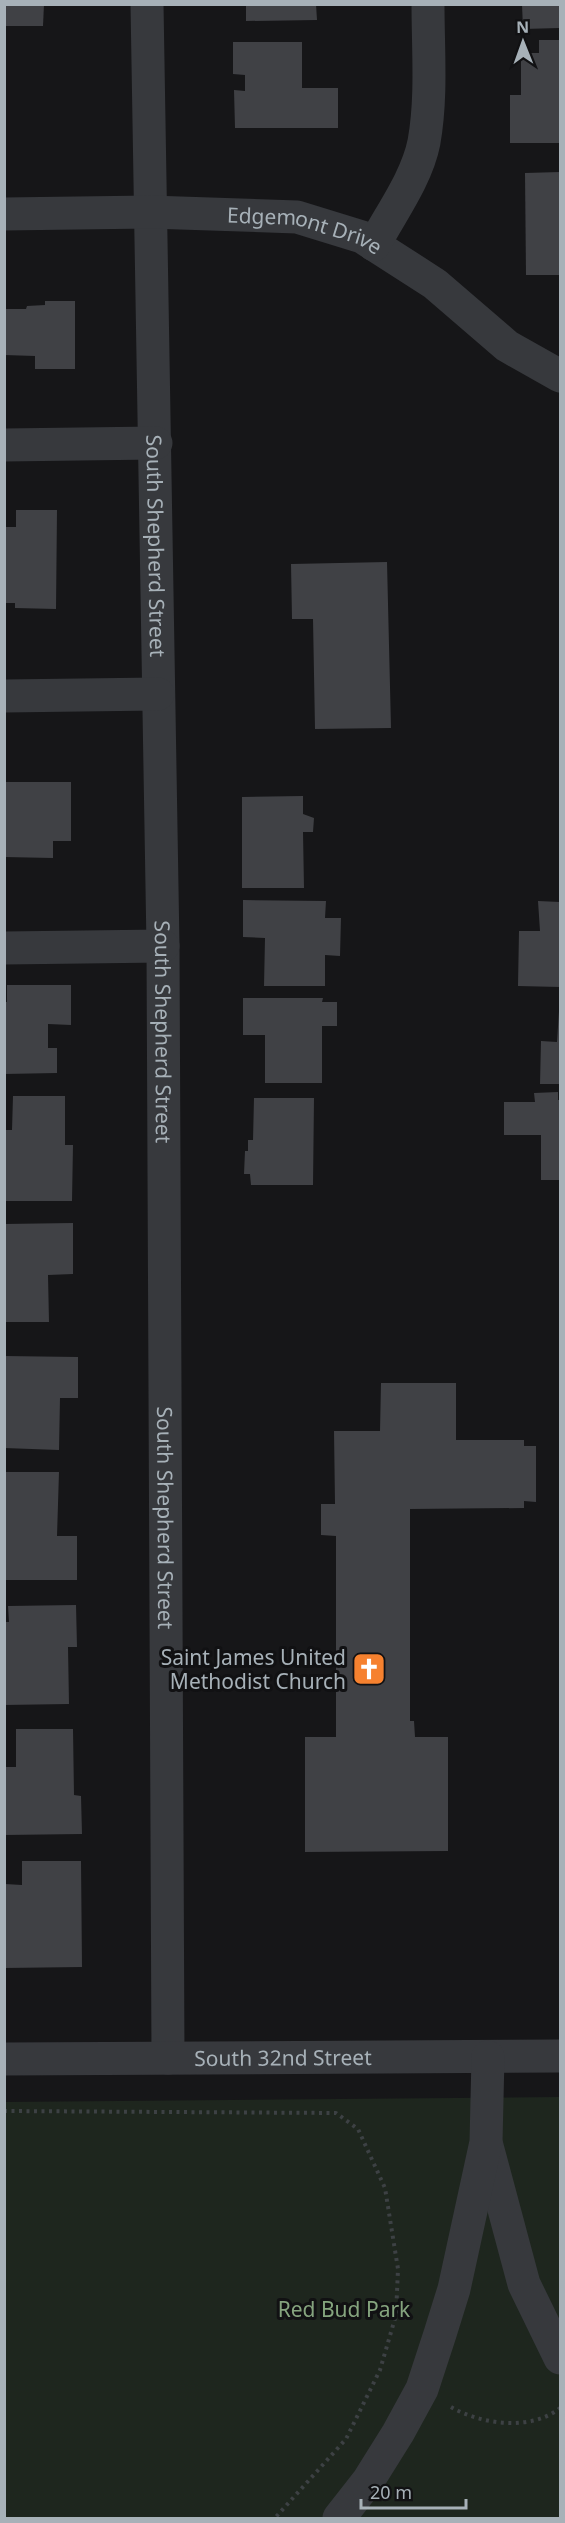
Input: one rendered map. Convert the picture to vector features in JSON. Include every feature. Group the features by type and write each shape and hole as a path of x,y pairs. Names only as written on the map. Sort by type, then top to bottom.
{"street":[{"name":"South Shepherd Street","path":"147,4 163,946 168,2058"},
{"path":"374,244 412,175 423,143 428,99 428,4"},
{"name":"Edgemont Drive","path":"4,214 150,212 297,217 362,237 374,244 435,284 507,346 561,376"},
{"path":"4,445 156,443"},
{"path":"4,696 158,694"},
{"path":"4,948 163,946"},
{"name":"South 32nd Street","path":"4,2060 561,2056"},
{"path":"339,2518 380,2462 422,2389 453,2289 486,2142 488,2057"},
{"path":"486,2142 524,2284 561,2358"}],"path":[{"path":"4,2111 336,2113 358,2129 385,2188 397,2281 396,2315 380,2370 346,2439 275,2518"},
{"path":"380,2370 422,2389 461,2412 496,2423 547,2419 561,2408"}],"green space":[{"name":"Red Bud Park","path":"560,2097 560,2518 5,2518 5,2102"}],"building":[{"path":"4,4 44,4 43,26 4,26"},
{"path":"246,4 316,4 317,20 246,21"},
{"path":"522,4 560,4 560,28 523,29"},
{"path":"539,40 560,40 560,143 510,143 510,95 521,95 521,53 539,53"},
{"path":"233,42 302,42 302,88 338,88 338,128 235,128 234,90 245,91 245,75 233,74"},
{"path":"560,172 560,275 526,275 525,173"},
{"path":"45,301 75,301 75,369 35,369 35,356 4,355 4,309 26,309 27,306 45,305"},
{"path":"16,510 57,510 56,609 15,608 15,603 4,603 4,527 16,527"},
{"path":"387,562 391,728 315,729 313,619 292,619 291,564"},
{"path":"4,782 71,782 71,841 53,841 53,858 4,857"},
{"path":"303,796 303,814 314,818 313,832 303,832 304,888 242,888 242,797"},
{"path":"243,900 326,901 325,918 341,918 340,956 325,955 325,986 264,986 265,938 243,937"},
{"path":"538,901 560,902 560,987 518,986 519,931 540,931"},
{"path":"7,985 71,985 71,1025 48,1024 48,1048 57,1048 57,1073 4,1074 4,1002 7,1002"},
{"path":"243,998 323,998 322,1002 337,1002 337,1026 322,1026 322,1083 265,1083 265,1035 243,1035"},
{"path":"559,1011 560,1084 540,1084 541,1041 557,1042"},
{"path":"558,1092 558,1100 560,1100 560,1180 541,1180 541,1135 504,1135 504,1102 535,1102 534,1093"},
{"path":"13,1096 65,1096 65,1145 73,1145 72,1201 4,1201 4,1130 12,1130"},
{"path":"254,1098 314,1098 313,1185 251,1185 250,1174 244,1174 245,1151 248,1151 248,1140 253,1140"},
{"path":"73,1223 73,1274 48,1275 49,1322 4,1322 4,1224"},
{"path":"4,1356 78,1357 78,1398 60,1398 59,1450 4,1448"},
{"path":"381,1383 456,1383 456,1440 524,1440 524,1446 536,1446 536,1502 524,1501 524,1508 410,1509 410,1721 414,1721 415,1737 448,1737 448,1851 305,1852 305,1737 336,1737 336,1536 321,1535 321,1504 335,1504 334,1431 380,1431"},
{"path":"4,1472 59,1472 57,1536 77,1536 77,1580 4,1580"},
{"path":"76,1605 77,1647 68,1647 69,1704 4,1705 4,1622 9,1622 8,1606"},
{"path":"16,1729 73,1729 74,1795 81,1796 82,1834 4,1835 4,1767 16,1767"},
{"path":"22,1861 81,1861 82,1967 4,1968 5,1884 22,1885"}],"place":[{"name":"Saint James United Methodist Church","path":"369,1669"}]}
